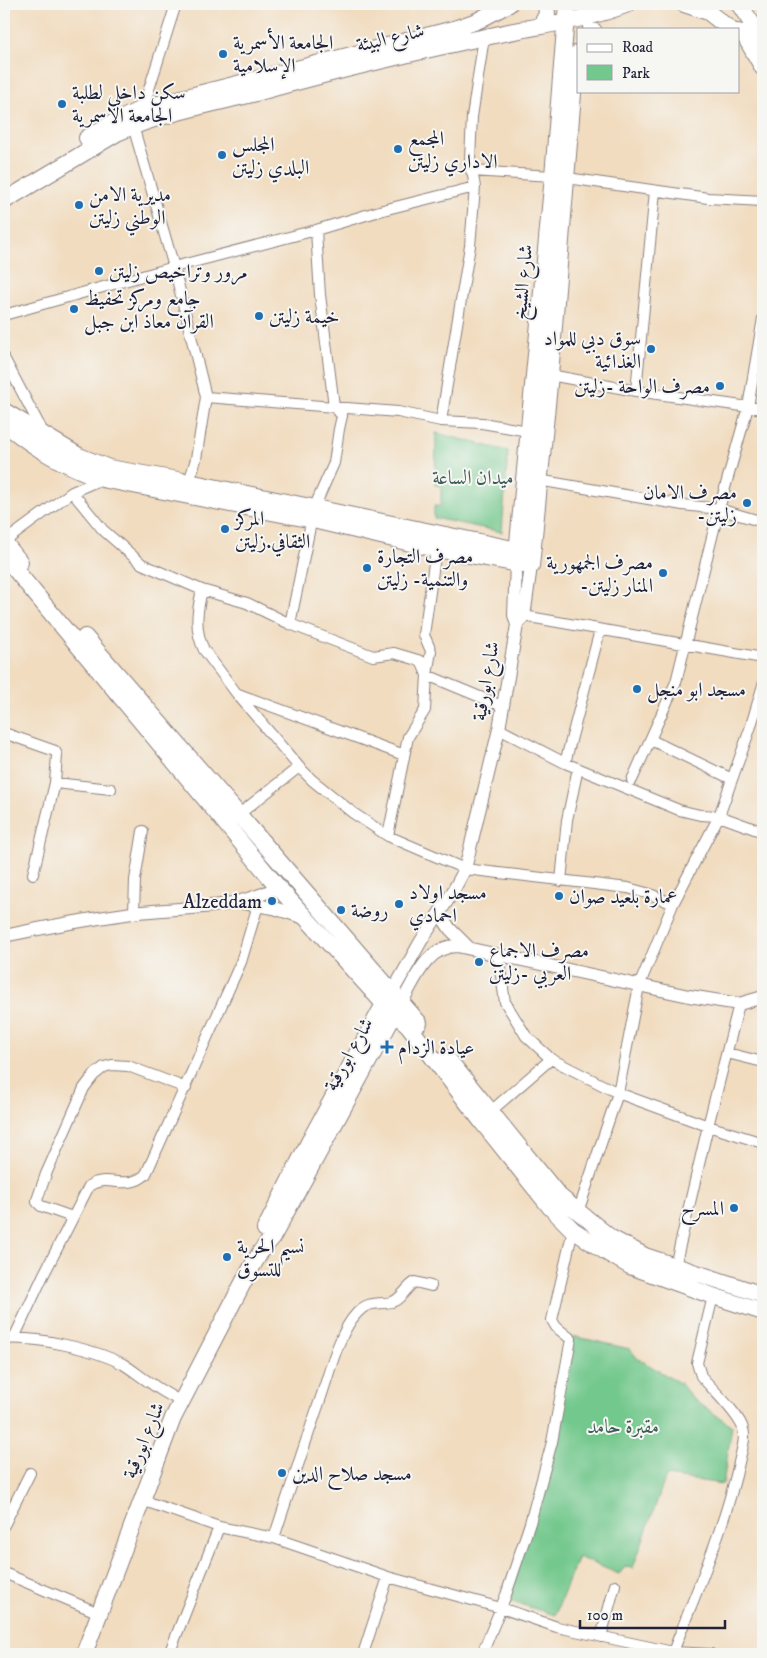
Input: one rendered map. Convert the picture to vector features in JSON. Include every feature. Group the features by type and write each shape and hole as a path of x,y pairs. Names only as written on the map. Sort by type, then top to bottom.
{"main road":[{"path":"541,25 546,14 546,4"},
{"name":"شارع الشيخ","path":"524,558 538,480 550,375 560,177 564,22 567,4"},
{"name":"شارع البيئة","path":"4,188 112,124 143,108 345,63 541,25 564,22 592,25 628,4"},
{"path":"684,4 705,8 732,28"},
{"path":"739,4 763,40"},
{"name":"شارع البيئة","path":"4,201 109,138 133,126 454,29 477,21 505,5"},
{"path":"740,35 763,68"},
{"name":"شارع الشيخ","path":"524,558 528,431 577,58"},
{"path":"4,411 79,456 109,468 189,482 314,514 436,549 524,558"},
{"path":"4,423 30,444 70,467 102,478 314,514 524,558"},
{"path":"4,542 292,877 393,1003 491,1111 559,1196 611,1238 645,1256 763,1295"},
{"path":"4,556 278,887 305,918 393,1003 482,1122 550,1207 573,1230 630,1266 763,1312"},
{"path":"278,887 292,877"},
{"name":"شارع ابورقية","path":"84,1654 173,1418 261,1251 263,1234 308,1142 393,1003"}],"street":[{"path":"143,108 176,4"},
{"path":"442,421 470,246 475,186 470,159 472,118 484,37"},
{"path":"133,126 174,267 206,397 196,459 189,482"},
{"path":"471,171 560,177 708,198 763,201"},
{"path":"4,315 475,186"},
{"path":"636,390 655,191"},
{"path":"290,624 314,514 334,463 342,416 334,406 320,295 316,230"},
{"path":"632,780 676,682 719,509 748,407 763,325"},
{"path":"4,358 45,436"},
{"path":"550,375 763,409"},
{"path":"206,397 398,412 442,421 482,423 528,431"},
{"path":"4,542 72,492 102,478"},
{"path":"538,480 683,505 719,509 763,522"},
{"path":"72,492 103,530 142,564 202,590 247,603 290,624 373,656 394,653 421,661 427,675 502,706"},
{"path":"388,836 408,737 425,710 430,651 424,635 436,549"},
{"name":"شارع ابورقية","path":"393,1003 421,941 440,914 465,869 499,730 518,619 524,558"},
{"path":"202,590 196,617 201,643 237,694 300,767 312,780 353,813 388,836 465,869 628,888 650,894 673,904"},
{"path":"518,619 600,630 763,658"},
{"path":"565,763 600,630"},
{"path":"578,1212 618,1094 639,986 673,904 719,816 750,729 763,685"},
{"path":"237,694 404,755"},
{"path":"499,730 565,763 679,810 700,815 719,816 763,832"},
{"path":"4,733 55,751 57,755 55,783 33,874"},
{"path":"651,740 732,779"},
{"path":"238,815 300,767"},
{"path":"561,881 567,820 578,768"},
{"path":"55,783 111,789"},
{"path":"134,913 135,880 143,831"},
{"path":"236,903 278,887"},
{"path":"4,936 78,921 134,913 236,903 282,910 305,918"},
{"path":"182,1402 160,1390 125,1365 94,1352 53,1343 9,1339 85,1191 93,1183 102,1181 136,1182 146,1174 241,962 258,905"},
{"path":"440,914 450,929 470,949"},
{"name":"شارع ابورقية","path":"393,1003 431,955 448,946 456,946 639,986 740,1004"},
{"path":"498,955 505,1002 526,1036 551,1059 618,1094 708,1126 763,1143"},
{"path":"675,1266 726,1053 740,1004 763,997 763,990"},
{"path":"726,1053 763,1062"},
{"path":"491,1111 551,1059"},
{"path":"72,1217 41,1206 37,1202 46,1174 84,1088 94,1075 104,1068 121,1065 186,1088"},
{"path":"482,1654 516,1568 530,1523 556,1421 571,1338 556,1327 552,1320 573,1230"},
{"path":"274,1538 336,1351 350,1322 358,1312 370,1304 393,1302 398,1299 415,1282 431,1286"},
{"path":"673,1652 731,1494 744,1440 744,1431 738,1419 700,1376 697,1368 713,1296"},
{"path":"4,1525 30,1473"},
{"path":"142,1500 219,1527 274,1538 388,1577 501,1608 557,1627 601,1637 635,1650 711,1654"},
{"path":"169,1654 219,1527"},
{"path":"4,1573 100,1613"},
{"path":"363,1654 388,1577"},
{"path":"601,1637 615,1584"}],"green space":[{"name":"ميدان الساعة","path":"436,433 508,451 502,532 434,518 434,506 441,506 441,486 435,485"},
{"name":"مقبرة حامد","path":"573,1336 630,1349 637,1358 681,1384 693,1399 732,1426 723,1484 666,1476 633,1568 625,1567 619,1574 578,1557 555,1615 504,1599 552,1447"}],"place":[{"name":"الجامعة الأسمرية الإسلامية","path":"223,54"},
{"name":"سكن داخلي لطلبة الجامعة اﻻسمرية","path":"62,104"},
{"name":"المجمع الاداري زليتن","path":"398,149"},
{"name":"المجلس البلدي زليتن","path":"222,155"},
{"name":"مديرية الامن الوطني زليتن","path":"79,205"},
{"name":"مرور وتراخيص زليتن","path":"99,271"},
{"name":"جامع ومركز تحفيظ القرآن معاذ ابن جبل","path":"74,309"},
{"name":"خيمة زليتن","path":"259,316"},
{"name":"سوق دبي للمواد الغذائية","path":"651,349"},
{"name":"مصرف الواحة -زليتن","path":"720,386"},
{"name":"مصرف الامان -زليتن","path":"747,503"},
{"name":"المركز الثقافي.زليتن","path":"225,529"},
{"name":"مصرف التجارة والتنمية- زليتن","path":"367,568"},
{"name":"مصرف الجمهورية -المنار زليتن","path":"663,573"},
{"name":"مسجد ابو منجل","path":"637,689"},
{"name":"عمارة بلعيد صوان","path":"559,896"},
{"name":"Alzeddam","path":"272,901"},
{"name":"مسجد اولاد احمادي","path":"399,904"},
{"name":"روضة","path":"341,910"},
{"name":"مصرف الاجماع العربي -زليتن","path":"479,962"},
{"name":"عيادة الزدام","path":"387,1047"},
{"name":"المسرح","path":"734,1208"},
{"name":"نسيم الحرية للتسوق","path":"227,1257"},
{"name":"مسجد صلاح الدين","path":"282,1473"}]}
